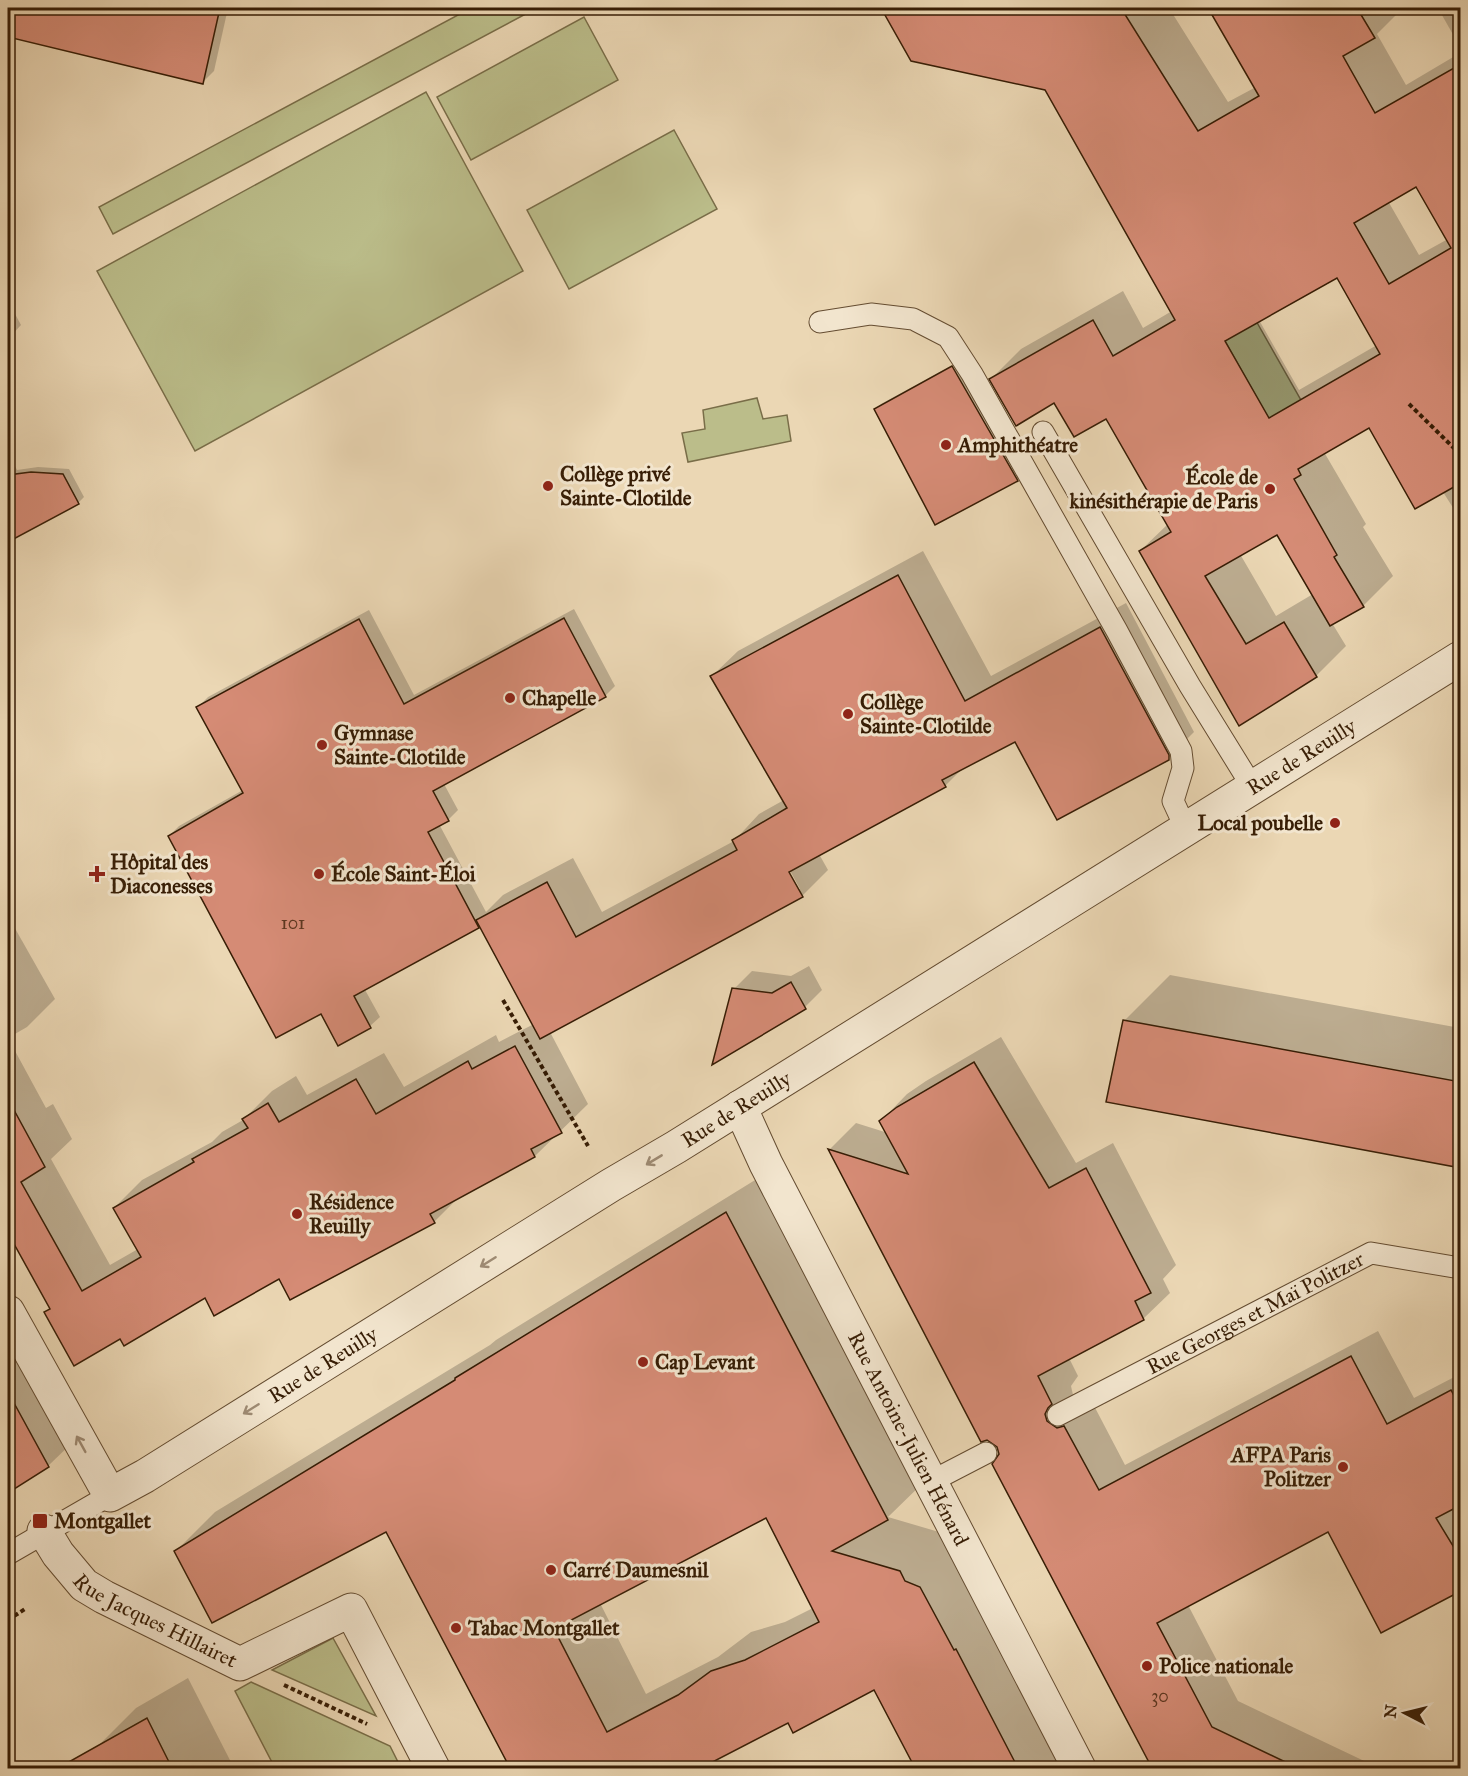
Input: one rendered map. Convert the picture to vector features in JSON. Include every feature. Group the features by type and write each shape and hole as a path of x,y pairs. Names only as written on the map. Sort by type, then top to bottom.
{"street":[{"name":"Rue de Reuilly","path":"110,1495 145,1476 1461,658"},
{"name":"Rue Antoine-Julien Hénard","path":"740,1107 766,1164 1079,1768"},
{"path":"8,1312 110,1495"},
{"name":"Rue Jacques Hillairet","path":"44,1532 58,1554 84,1585 240,1664 351,1610 433,1768"}],"lane":[{"path":"820,322 871,314 913,319 948,337 972,374 1117,631 1181,751 1183,768 1173,801 1186,830"},
{"path":"1043,432 1190,686 1253,788"},
{"name":"Rue Georges et Maï Politzer","path":"1058,1415 1371,1253 1461,1268"},
{"path":"932,1481 986,1453"},
{"name":"Rue de Reuilly","path":"8,1554 110,1495"}],"path":[{"path":"1409,404 1461,454"},
{"path":"503,1000 588,1146"},
{"path":"8,1620 25,1609"},
{"path":"240,1664 369,1725"}],"green space":[{"path":"471,8 537,8 113,234 99,207"},
{"path":"584,17 618,80 471,160 437,97"},
{"path":"426,92 523,271 195,451 97,271"},
{"path":"674,130 717,209 569,289 527,210"},
{"path":"1247,305 1323,439 1290,457 1215,323"},
{"path":"757,398 763,419 787,415 791,441 688,462 682,433 705,429 703,410"},
{"path":"333,1638 376,1716 272,1670"},
{"path":"251,1682 390,1746 401,1768 275,1768 235,1691"}],"building":[{"path":"8,8 220,8 203,84 8,37"},
{"path":"881,8 1121,8 1198,131 1259,96 1208,8 1357,8 1375,38 1343,56 1375,113 1461,64 1461,483 1415,509 1369,428 1298,469 1301,475 1294,479 1337,555 1334,557 1364,607 1330,626 1277,535 1205,576 1246,644 1284,622 1317,677 1239,726 1139,551 1171,532 1106,419 1074,437 1054,403 1016,426 989,379 1093,320 1113,356 1175,320 1045,90 911,61","holes":["1416,187 1451,248 1389,284 1354,223","1337,278 1380,354 1269,418 1225,341"]},
{"name":"Amphithéatre","path":"952,366 1018,481 935,525 874,409"},
{"path":"31,472 63,474 79,504 8,542 8,475"},
{"name":"Collège Sainte-Clotilde","path":"898,575 965,701 1100,627 1169,755 1169,760 1057,820 1015,742 942,780 946,787 789,872 803,897 540,1039 476,920 547,882 576,937 737,850 732,840 787,808 710,676"},
{"name":"École Saint-Éloi","path":"564,618 606,697 433,791 449,821 428,832 479,928 354,996 371,1028 338,1046 321,1014 276,1038 168,836 243,793 196,707 359,619 404,704"},
{"path":"791,982 806,1009 712,1065 732,988 772,993"},
{"path":"1123,1020 1461,1082 1461,1168 1106,1102"},
{"path":"515,1046 562,1133 531,1149 535,1157 430,1214 435,1223 290,1300 279,1279 214,1316 205,1298 124,1346 120,1339 74,1366 44,1312 50,1309 8,1233 8,1099 45,1167 21,1182 82,1291 141,1257 113,1208 194,1162 192,1159 248,1128 242,1119 268,1103 279,1122 356,1079 376,1114 468,1061 472,1069"},
{"path":"974,1062 1049,1188 1086,1168 1151,1293 1135,1301 1144,1320 1038,1376 1052,1404 1045,1414 1047,1421 1057,1428 1064,1426 1099,1490 1351,1356 1387,1424 1451,1390 1461,1409 1461,1505 1436,1518 1461,1559 1461,1591 1381,1633 1328,1532 1157,1623 1212,1727 1298,1768 1152,1768 992,1464 999,1454 997,1447 987,1440 981,1442 828,1149 908,1174 879,1121 897,1107"},
{"path":"726,1212 888,1520 832,1551 900,1571 905,1581 920,1587 954,1650 956,1649 1018,1768 915,1768 874,1690 793,1733 788,1723 701,1768 510,1768 386,1532 212,1623 174,1551","holes":["766,1518 819,1622 745,1660 711,1671 678,1695 607,1732 554,1629"]},
{"path":"8,1392 49,1467 8,1493"},
{"path":"147,1718 172,1768 58,1768"}],"place":[{"name":"Amphithéatre","path":"946,445"},
{"name":"Collège privé Sainte-Clotilde","path":"548,486"},
{"name":"École de kinésithérapie de Paris","path":"1270,489"},
{"name":"Chapelle","path":"510,698"},
{"name":"Collège Sainte-Clotilde","path":"848,714"},
{"name":"Gymnase Sainte-Clotilde","path":"322,745"},
{"name":"Local poubelle","path":"1335,823"},
{"name":"Hôpital des Diaconesses","path":"97,874"},
{"name":"École Saint-Éloi","path":"319,874"},
{"name":"Résidence Reuilly","path":"297,1214"},
{"name":"Cap Levant","path":"643,1362"},
{"name":"AFPA Paris Politzer","path":"1343,1467"},
{"name":"Montgallet","path":"40,1521"},
{"name":"Carré Daumesnil","path":"551,1570"},
{"name":"Tabac Montgallet","path":"456,1628"},
{"name":"Police nationale","path":"1147,1666"}]}
